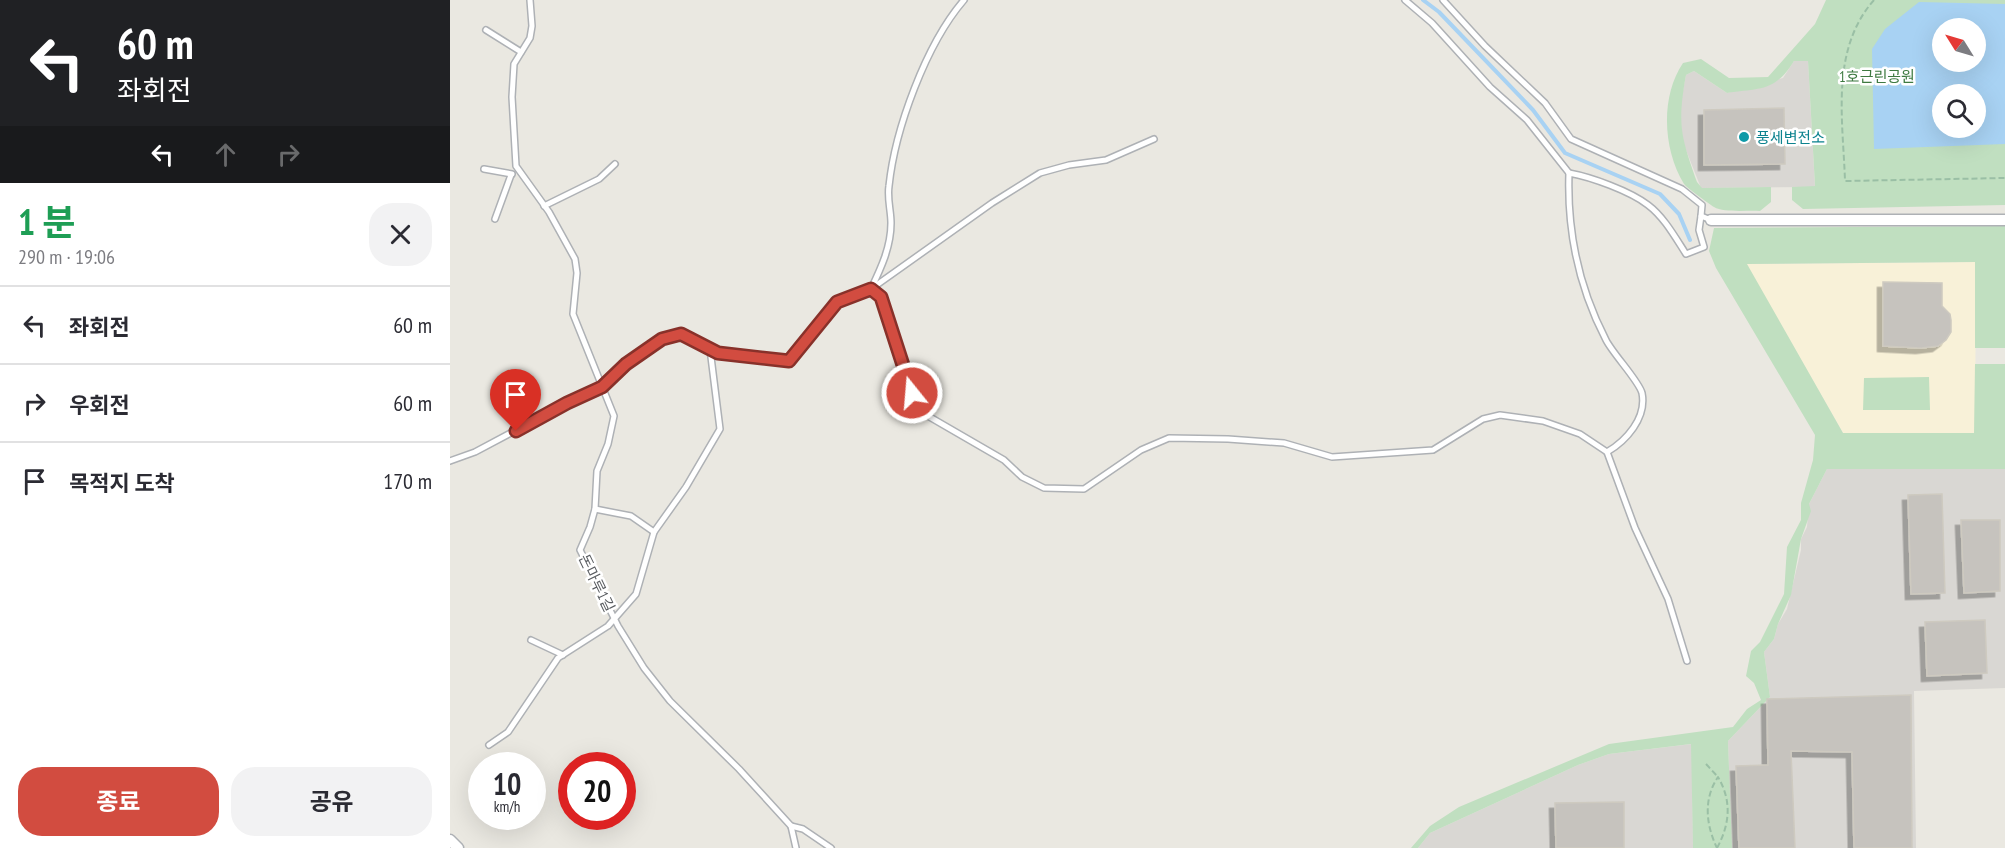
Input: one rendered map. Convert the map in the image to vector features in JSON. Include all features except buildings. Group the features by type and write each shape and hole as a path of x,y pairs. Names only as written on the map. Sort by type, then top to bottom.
{"street":[{"path":"1706,218 2005,220"},
{"path":"450,840 458,848"}],"lane":[{"name":"돈마루1길","path":"530,0 532,26 530,38 514,64 512,97 516,166 544,206 575,259 577,273 573,314 614,416 608,444 597,471 595,509 580,550 613,616 644,668 670,701 739,769 791,826 796,848"},
{"path":"871,289 886,256 891,225 888,190 893,157 904,117 937,40 964,0"},
{"path":"1405,0 1432,23 1490,87 1527,120 1569,173 1603,183 1647,203 1669,228 1686,254 1704,247 1699,230 1706,218 1702,205 1682,189 1571,139 1545,103 1485,46 1443,0"},
{"path":"486,30 521,52"},
{"path":"450,461 475,452 602,387 626,364 662,339 681,334 718,353 789,361 837,302 871,289 992,203 1040,173 1069,165 1106,160 1154,139"},
{"path":"544,206 599,179 615,164"},
{"path":"484,169 511,175 519,171"},
{"path":"1569,173 1568,204 1576,263 1583,287 1606,342 1642,392 1641,407 1632,430 1623,443 1607,452"},
{"path":"495,219 511,175"},
{"path":"871,289 881,297 912,393 928,416 1004,460 1022,477 1044,488 1084,489 1141,450 1169,438 1228,438 1284,443 1332,457 1433,450 1483,419 1500,415 1543,421 1580,434 1607,452 1635,528 1668,599 1687,660"},
{"path":"489,745 508,732 558,658 608,626 613,616 627,606 636,594 654,532 686,487 720,429 711,349"},
{"path":"595,509 631,516 654,532"},
{"path":"531,640 563,655"},
{"path":"791,826 804,829 831,848"}],"path":[{"path":"1874,0 1858,19 1845,53 1842,85 1845,181 2005,178"},
{"path":"1706,764 1718,777 1726,791 1729,816 1717,848"},
{"path":"1717,848 1707,823 1708,804 1713,784 1718,777"}],"shaded area":[{"path":"1794,61 1808,61 1815,187 1701,188 1680,135 1680,106 1686,75 1694,71 1727,93 1783,78"},
{"path":"1976,262 1975,433 1843,433 1746,264"},
{"path":"1827,469 2005,469 2005,688 1914,691 1916,848 1732,848 1728,741 1770,697 1764,652 1774,639 1778,624 1787,609 1801,550 1801,539 1807,527 1809,504"},
{"path":"1692,744 1693,848 1418,848 1430,833 1578,765 1609,754"}],"green space":[{"name":"1호근린공원","path":"1826,0 2005,0 2005,205 1803,209 1792,200 1792,187 1815,186 1808,61 1794,61 1780,78 1758,89 1727,93 1694,71 1686,75 1682,130 1697,182 1702,188 1771,187 1771,202 1760,211 1724,210 1714,207 1684,184 1677,170 1668,140 1670,91 1683,63 1701,59 1729,78 1768,77 1815,24"},
{"path":"2005,226 2005,348 1975,348 1975,262 1747,264 1843,433 1974,433 1975,364 2005,364 2005,469 1827,469 1809,504 1811,511 1801,539 1791,595 1774,639 1764,652 1770,697 1728,741 1732,848 1693,848 1691,744 1609,754 1578,765 1430,833 1418,848 1411,848 1430,826 1459,807 1609,744 1733,727 1747,709 1761,700 1754,683 1746,676 1751,651 1760,642 1784,594 1787,547 1801,520 1801,503 1813,460 1815,435 1716,268 1709,251 1714,228"},
{"path":"1929,377 1930,410 1863,410 1864,378"}],"water":[{"path":"1919,2 2005,4 2005,144 1874,149 1872,49 1885,29"}],"waterway":[{"path":"1423,0 1439,12 1533,110 1565,153 1660,194 1679,214 1690,240"}],"place":[{"name":"풍세변전소","path":"1744,137"}],"route":[{"path":"516,431 602,387 626,364 662,339 681,334 718,353 747,354 789,361 809,333 837,302 871,289 881,297 912,393"}]}
